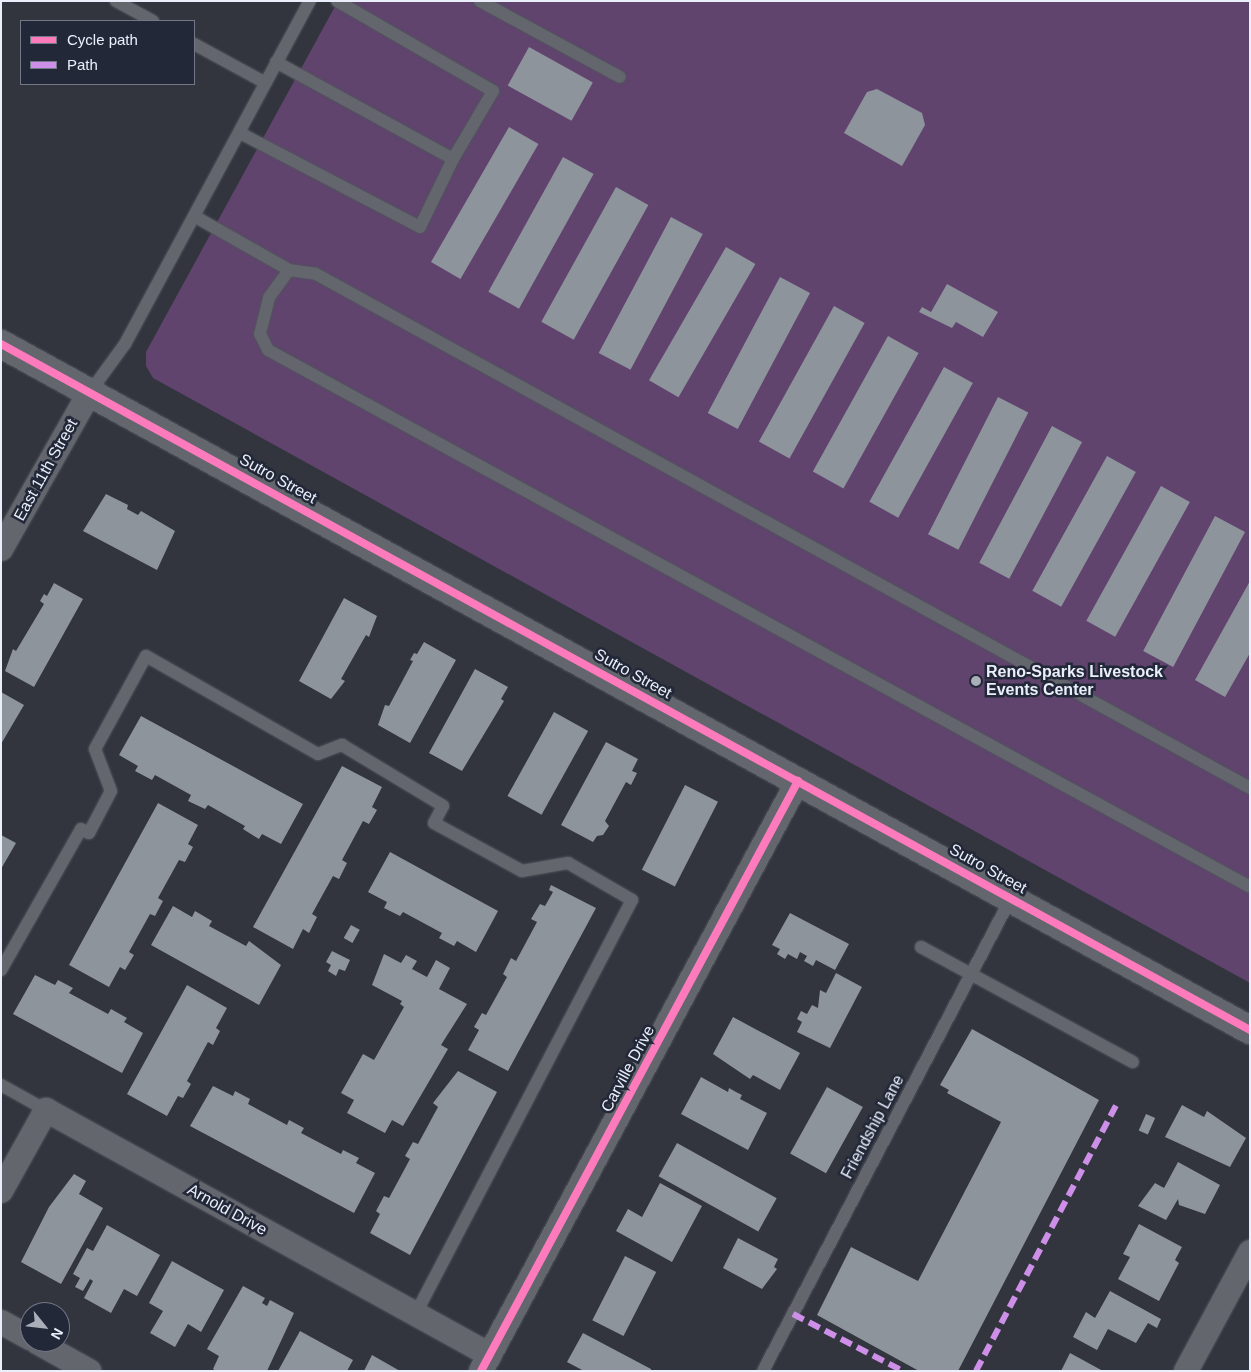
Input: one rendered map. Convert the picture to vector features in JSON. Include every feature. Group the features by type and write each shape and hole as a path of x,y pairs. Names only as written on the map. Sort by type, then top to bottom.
{"street":[{"name":"Sutro Street","path":"1,344 1250,1030"},
{"name":"East 11th Street","path":"1,549 90,392"},
{"name":"Carville Drive","path":"486,1363 798,781"},
{"name":"Arnold Drive","path":"46,1110 416,1314 486,1363"},
{"path":"1,1191 46,1110"},
{"path":"1186,1371 1250,1252"},
{"path":"1,1322 20,1332"},
{"path":"55,1352 89,1371"}],"lane":[{"path":"116,1 150,20"},
{"path":"90,392 125,344 240,133 264,82 310,1"},
{"path":"240,133 420,227 454,159 493,91 337,1"},
{"path":"480,1 620,77"},
{"path":"195,45 264,82"},
{"path":"276,62 454,159"},
{"path":"194,216 289,270 316,274 1250,788"},
{"path":"289,270 269,298 260,334 268,350 1250,887"},
{"path":"1,970 81,829 89,834 111,791 95,750 146,656 318,754 342,745 443,806 434,823 522,871 568,863 632,900 416,1314"},
{"name":"Friendship Lane","path":"763,1371 1011,898"},
{"path":"921,947 1133,1062"},
{"path":"1,1084 46,1110"}],"shaded area":[{"name":"Reno-Sparks Livestock Events Center","path":"338,1 1250,1 1250,983 153,378 146,366 146,352"}],"building":[{"path":"529,47 593,82 572,121 508,85"},
{"path":"877,89 922,113 925,125 902,166 844,133 867,92"},
{"path":"509,127 538,144 460,279 431,262"},
{"path":"563,157 594,174 519,309 488,292"},
{"path":"616,187 648,205 574,340 541,322"},
{"path":"671,217 703,234 630,370 599,353"},
{"path":"726,247 755,264 678,397 649,380"},
{"path":"780,277 810,293 738,429 708,413"},
{"path":"947,284 998,312 983,337 956,322 952,328 919,312 922,307 931,312"},
{"path":"834,306 865,323 789,459 759,442"},
{"path":"888,336 919,353 843,489 813,472"},
{"path":"944,367 973,383 898,518 869,502"},
{"path":"998,397 1028,412 958,550 928,534"},
{"path":"1052,426 1082,442 1009,579 979,563"},
{"path":"1107,456 1136,472 1061,607 1032,591"},
{"path":"1161,486 1190,502 1115,637 1086,621"},
{"path":"106,494 128,505 127,509 138,515 141,511 175,531 157,570 83,531"},
{"path":"1215,516 1245,532 1173,667 1143,651"},
{"path":"1250,581 1250,653 1225,697 1195,680"},
{"path":"54,583 83,599 34,687 5,671 13,649 16,651 44,604 40,601 44,594 47,596"},
{"path":"344,598 377,616 369,637 366,635 341,679 345,681 331,699 299,681"},
{"path":"424,642 456,660 410,743 378,725 385,705 389,706 413,661 410,660 414,653 417,654"},
{"path":"475,669 508,687 501,699 504,701 462,771 429,753"},
{"path":"1,692 24,705 1,744"},
{"path":"554,712 588,731 542,815 507,796"},
{"path":"141,716 303,804 281,844 262,834 259,839 243,829 245,826 208,805 205,809 188,801 191,795 155,775 152,780 135,771 138,766 119,755"},
{"path":"606,742 638,759 632,771 637,773 631,785 626,782 605,821 609,826 603,835 597,836 593,842 561,825"},
{"path":"342,766 382,787 372,807 377,810 369,824 363,821 342,860 347,863 339,879 333,876 312,914 317,917 309,933 303,929 293,949 253,927"},
{"path":"685,785 718,802 675,886 642,870"},
{"path":"158,803 198,825 188,844 193,847 185,862 179,860 158,898 163,901 155,916 150,914 129,952 134,955 125,970 120,967 109,987 69,965"},
{"path":"1,835 16,843 1,869"},
{"path":"390,852 498,911 476,952 457,941 454,946 439,938 442,933 403,912 400,916 384,908 387,902 368,892"},
{"path":"551,885 596,908 508,1071 468,1050 479,1030 474,1027 482,1013 486,1015 507,977 503,974 511,958 516,961 537,922 531,919 540,904 545,906 553,892 549,890"},
{"path":"173,906 192,917 195,911 212,921 209,926 246,946 249,941 281,965 259,1005 151,945"},
{"path":"790,913 849,944 835,970 816,960 813,966 804,961 807,956 800,952 797,959 788,954 785,959 777,954 780,949 772,945"},
{"path":"351,925 360,930 352,943 344,938"},
{"path":"332,951 350,960 345,971 339,969 336,976 328,971 331,965 326,962"},
{"path":"384,954 401,963 406,955 417,961 412,969 427,977 436,960 450,968 439,989 467,1004 441,1045 448,1049 403,1126 392,1120 385,1133 347,1113 354,1100 341,1093 363,1054 374,1060 404,1007 400,1004 402,1001 372,985"},
{"path":"836,973 862,987 830,1048 797,1032 802,1022 797,1019 801,1011 807,1014 812,1005 818,1008 820,990 826,993"},
{"path":"35,975 55,985 58,980 73,988 69,993 108,1014 111,1009 127,1018 124,1022 143,1033 122,1073 13,1014"},
{"path":"187,985 227,1008 216,1028 220,1031 213,1045 208,1042 187,1081 191,1084 183,1098 178,1096 167,1116 127,1094"},
{"path":"733,1017 800,1053 780,1090 753,1075 750,1079 713,1054"},
{"path":"972,1029 1099,1100 958,1371 919,1371 817,1315 851,1247 918,1281 1001,1122 947,1093 949,1090 940,1085"},
{"path":"458,1071 497,1092 410,1255 370,1233 380,1214 376,1211 384,1196 389,1198 410,1159 405,1156 413,1142 418,1144 438,1107 433,1103"},
{"path":"701,1077 728,1092 729,1088 742,1095 740,1099 767,1113 748,1150 681,1114"},
{"path":"213,1086 233,1096 235,1091 250,1099 248,1104 287,1125 289,1120 304,1128 301,1133 341,1154 343,1150 359,1158 356,1163 375,1173 354,1213 190,1126"},
{"path":"827,1087 863,1107 826,1173 790,1153"},
{"path":"1182,1105 1204,1117 1207,1111 1246,1138 1230,1167 1165,1137"},
{"path":"1146,1114 1155,1118 1148,1135 1139,1130"},
{"path":"677,1143 777,1198 758,1232 659,1176"},
{"path":"1178,1162 1220,1185 1205,1214 1179,1205 1178,1199 1166,1220 1138,1206 1155,1183 1164,1188"},
{"path":"74,1174 86,1181 79,1194 103,1208 61,1284 21,1262 49,1207"},
{"path":"660,1183 702,1206 672,1262 616,1231 628,1209 642,1217"},
{"path":"1139,1224 1182,1247 1175,1260 1179,1263 1159,1301 1118,1279 1130,1257 1123,1254"},
{"path":"107,1225 160,1255 137,1296 124,1289 111,1313 84,1298 93,1281 90,1279 83,1291 75,1287 80,1278 73,1274 87,1248 93,1251"},
{"path":"738,1238 778,1259 774,1267 777,1269 762,1289 723,1268"},
{"path":"625,1256 656,1272 623,1336 592,1320"},
{"path":"172,1261 224,1290 201,1332 188,1324 175,1347 150,1333 163,1311 149,1303"},
{"path":"243,1286 265,1298 262,1303 267,1306 270,1300 294,1313 267,1371 216,1371 213,1369 219,1356 207,1349"},
{"path":"1110,1291 1161,1319 1157,1328 1148,1323 1136,1343 1108,1329 1097,1350 1073,1337 1086,1312 1095,1318"},
{"path":"300,1331 353,1360 347,1371 278,1371"},
{"path":"583,1333 651,1369 651,1371 584,1371 567,1362"},
{"path":"1070,1353 1103,1371 1061,1371"},
{"path":"372,1355 400,1371 364,1371"}],"marked path":[{"path":"976,1371 1117,1104"},
{"path":"793,1314 903,1371"}],"cycle path":[{"path":"1,344 1250,1030"},
{"path":"481,1371 798,781"}],"place":[{"name":"Reno-Sparks Livestock Events Center","path":"976,681"}]}
